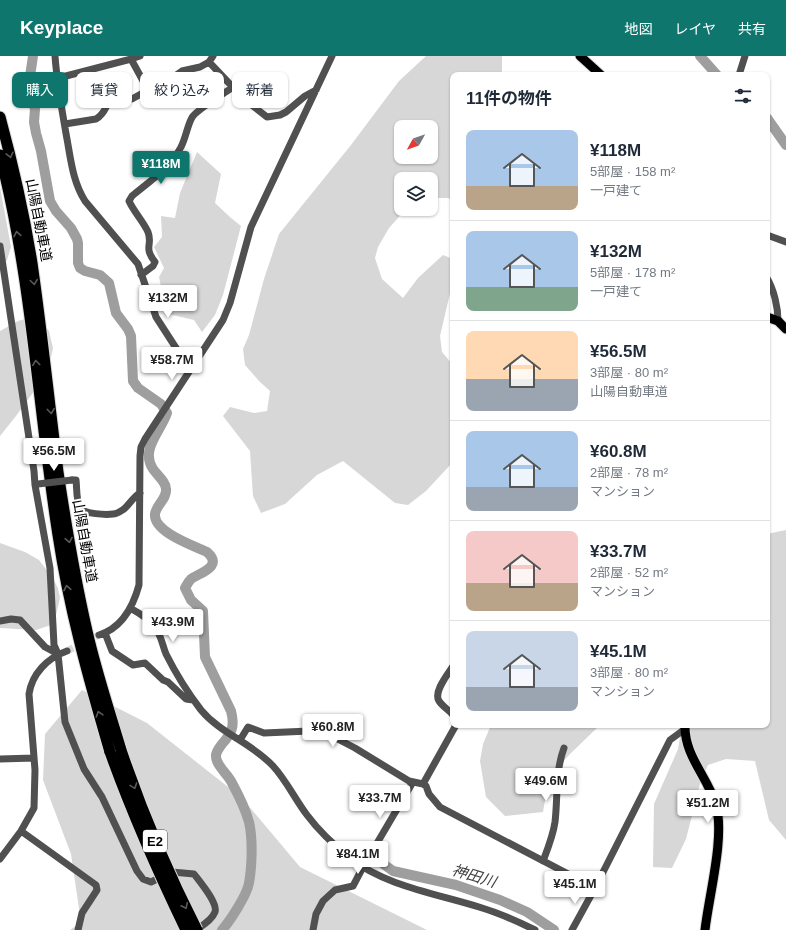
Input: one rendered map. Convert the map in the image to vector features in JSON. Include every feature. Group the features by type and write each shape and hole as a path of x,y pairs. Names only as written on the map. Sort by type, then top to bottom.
{"highway":[{"name":"山陽自動車道","path":"0,117 17,182 31,261 43,340 58,471 77,585 116,751 166,866 197,930"},
{"name":"山陽自動車道","path":"0,155 8,186 22,262 49,472 66,586 77,636 116,751 139,828 186,930"}],"main road":[{"path":"580,56 597,72"},
{"path":"770,317 778,321 786,329"},
{"path":"685,728 687,744 713,798 716,806 718,821 717,851 705,930"}],"street":[{"path":"55,56 56,72"},
{"path":"68,75 140,56"},
{"path":"193,700 186,700 168,682 163,680 144,663 133,665 112,651 102,634 119,624 124,618 136,597 139,585 141,447 162,412 223,320 230,303 251,227 332,56"},
{"path":"740,72 745,56"},
{"path":"131,59 140,75"},
{"path":"181,72 200,67 211,59 232,86"},
{"path":"141,275 153,266 154,262 149,256 148,231 129,202 132,196 162,171 176,155 187,134 189,122 194,115 232,88"},
{"path":"256,108 267,117 280,115 317,89"},
{"path":"65,124 96,119 101,116 112,99 120,96 132,99 140,94"},
{"path":"62,108 75,181 78,190 85,201 138,264 156,318 187,365 192,368"},
{"path":"770,236 786,242"},
{"path":"0,246 50,568 54,645 58,654 65,722 84,768 102,797 136,871 143,879 151,882 172,872 194,874 215,904 215,912 210,920 197,930"},
{"path":"770,283 778,312 778,321"},
{"path":"36,484 76,480 80,508 88,513 115,514 126,508 135,496 140,493"},
{"path":"130,608 148,620 160,634 166,652 177,675 193,700 203,712 215,724 250,746 272,765 308,816 322,833 347,855 363,867 389,879 411,887 481,907 508,917 535,930"},
{"path":"0,621 12,619 20,620 45,647 58,654"},
{"path":"1,857 21,831 34,808 34,758 29,694 30,687 39,670 58,654 67,651"},
{"path":"450,671 438,690 437,697 444,708 450,713"},
{"path":"238,739 248,727 264,733 309,731 330,735 355,748 409,781 423,784 426,786 429,794 440,807 595,888"},
{"path":"423,784 454,728"},
{"path":"572,930 670,740 684,728"},
{"path":"543,861 552,838 555,822 558,771 564,748"},
{"path":"0,758 34,758"},
{"path":"313,930 316,914 323,901 336,890 353,886 413,782"},
{"path":"21,831 96,885 97,890 82,913 78,930"}],"shaded area":[{"path":"426,56 502,56 502,72 450,72 450,199 438,198 438,172 394,172 394,216 400,216 389,228 378,247 375,258 382,279 403,298 418,278 443,255 450,258 450,293 440,336 442,352 450,361 450,465 426,491 408,505 395,503 343,461 317,475 285,504 261,513 253,496 250,451 223,416 230,407 254,413 267,411 270,391 245,365 243,349 249,335 264,279 279,234 351,145 399,81"},
{"path":"197,152 221,174 215,203 241,226 223,295 215,315 202,332 194,320 168,314 159,277 164,268 154,247 162,237 161,216 175,218 180,193"},
{"path":"0,187 11,247 7,260 0,268"},
{"path":"32,317 43,324 49,331 53,348 48,372 0,436 0,331 18,321"},
{"path":"786,530 786,840 769,820 755,761 726,759 708,765 701,780 686,839 672,868 653,867 654,804 678,749 682,728 770,728 770,533"},
{"path":"0,543 25,552 39,560 52,577 58,588 60,598 54,624 36,630 0,628"},
{"path":"82,690 147,723 242,798 300,867 427,930 70,930 81,922 71,854 43,780 45,734"},
{"path":"490,728 597,728 549,777 543,812 505,816 486,797 480,761 483,744"}],"waterway":[{"path":"33,56 28,90 35,109 34,122 50,201 56,211 71,228 77,239 78,263 80,268 100,275 109,283 116,313 128,329 131,336 133,381 138,388 161,404 167,413 153,441 149,455 153,469 166,486 165,496 155,514 156,521 160,527 175,538 207,552 212,557 212,566 191,579 185,588 191,600 203,611 205,657 231,711 233,721 232,729 218,750 216,759 237,792 244,808 249,822 252,844 251,869 248,888 238,908 222,930"},
{"path":"700,56 714,72"},
{"path":"770,122 786,145"},
{"name":"神田川","path":"382,863 393,871 456,885 500,900 527,912 554,930"}],"tunnel":[{"path":"67,651 99,635"}]}
